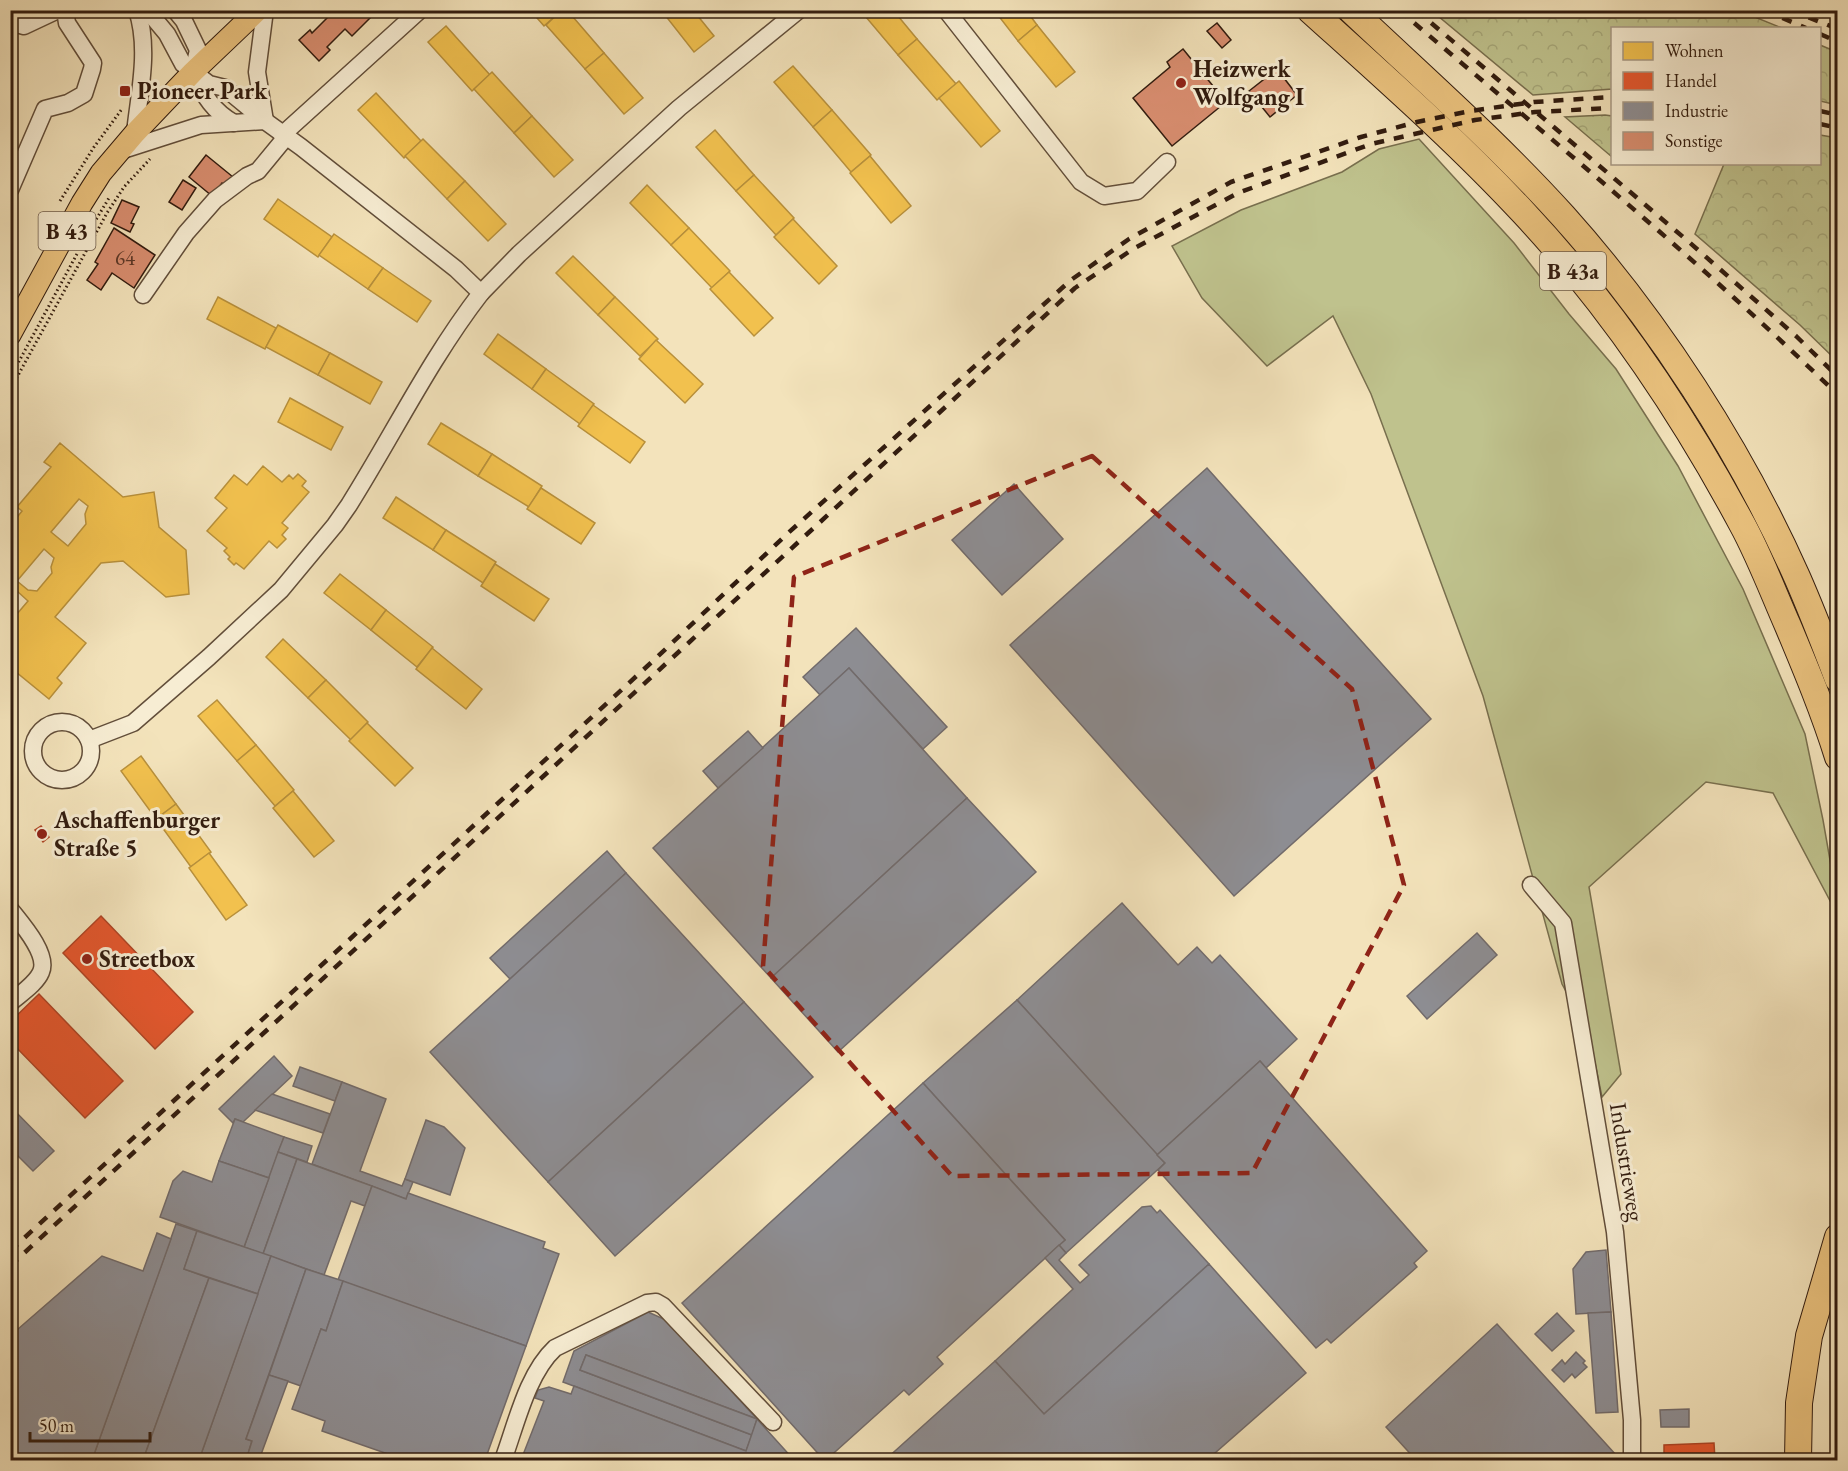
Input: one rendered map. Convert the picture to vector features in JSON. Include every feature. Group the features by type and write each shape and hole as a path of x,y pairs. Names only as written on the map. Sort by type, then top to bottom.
{"highway":[{"name":"B 43a","path":"1310,10 1418,108 1524,213 1609,315 1648,369 1679,416 1743,526 1804,664 1838,757"},
{"name":"B 43a","path":"1351,10 1495,145 1535,186 1634,304 1714,420 1767,514 1797,578 1838,679"},
{"path":"1798,1461 1799,1403 1807,1345 1838,1238"}],"main road":[{"name":"B 43","path":"10,336 82,203 101,173 135,133 201,78 258,10"}],"street":[{"path":"11,10 25,15 52,14"},
{"path":"10,190 45,109 68,103 84,94 92,69 93,63 67,23 65,10"},
{"path":"135,133 143,57 142,26 137,10"},
{"path":"147,10 167,34 183,64 201,78 225,88 456,269 481,293"},
{"path":"175,10 184,21 198,50 202,91 212,107 234,123"},
{"path":"265,121 257,72 266,10"},
{"path":"143,295 186,233 215,200 247,176 258,171 284,136 420,10"},
{"path":"89,740 133,723 194,671 281,590 349,505 434,362 481,293 527,246 679,108 799,10"},
{"path":"946,10 1081,182 1104,196 1137,191 1167,162"},
{"path":"10,22 24,26 52,14"},
{"path":"118,152 201,125 265,121"},
{"name":"Industrieweg","path":"1531,885 1563,923 1614,1232 1632,1420 1632,1461"},
{"path":"10,909 38,948 43,963 41,974 10,1003"},
{"path":"503,1461 533,1377 545,1358 555,1348 647,1303 656,1302 663,1306 773,1422"}],"path":[{"path":"263,33 287,10"},
{"path":"10,390 107,213 124,187 156,153"},
{"path":"90,229 114,190"},
{"path":"10,378 80,248"}],"highlighted area":[{"path":"1092,456 1352,689 1404,885 1252,1173 952,1176 763,966 794,577"}],"green space":[{"path":"1432,11 1740,11 1780,27 1611,27 1611,89 1533,95"},
{"path":"1821,45 1837,52 1837,105 1821,101"},
{"path":"1611,116 1611,156 1565,117"},
{"path":"1821,135 1837,138 1837,361 1800,325 1695,234 1724,165 1821,165"},
{"path":"1419,139 1514,243 1569,314 1616,369 1678,466 1743,589 1805,734 1823,820 1837,900 1837,914 1773,793 1706,782 1589,887 1621,1074 1602,1097 1595,1063 1580,1017 1562,984 1483,696 1371,394 1333,316 1267,366 1202,298 1172,246 1241,210 1342,172 1379,149"}],"building: Wohnen":[{"path":"530,10 562,10 544,26"},
{"path":"562,10 567,10 604,53 585,69 546,25"},
{"path":"661,10 693,10 714,36 694,52"},
{"path":"860,10 893,10 917,39 898,55"},
{"path":"994,10 1026,10 1037,25 1018,41"},
{"path":"1037,25 1075,72 1056,87 1018,41"},
{"path":"446,26 490,75 472,91 428,42"},
{"path":"917,39 956,84 937,100 898,55"},
{"path":"604,53 643,98 624,114 585,69"},
{"path":"793,66 832,110 813,127 774,82"},
{"path":"492,72 532,116 514,133 474,89"},
{"path":"959,81 1000,131 981,147 939,98"},
{"path":"376,93 421,141 404,158 358,110"},
{"path":"832,110 871,155 851,172 813,127"},
{"path":"532,116 573,160 554,177 514,133"},
{"path":"715,130 754,175 736,191 696,147"},
{"path":"423,139 465,181 447,199 405,156"},
{"path":"870,156 911,206 891,223 850,173"},
{"path":"754,175 794,218 776,235 736,191"},
{"path":"465,181 506,224 488,241 447,199"},
{"path":"647,185 689,228 671,245 630,203"},
{"path":"278,199 332,237 318,257 264,219"},
{"path":"793,219 837,266 819,284 774,237"},
{"path":"689,228 730,271 712,288 671,245"},
{"path":"334,234 383,268 368,289 319,255"},
{"path":"573,256 615,297 598,315 556,273"},
{"path":"383,268 431,301 417,322 368,289"},
{"path":"729,272 773,318 754,336 710,289"},
{"path":"218,297 276,328 265,349 207,319"},
{"path":"615,297 658,339 640,356 598,315"},
{"path":"278,325 330,353 318,375 266,347"},
{"path":"498,334 546,369 532,389 484,354"},
{"path":"656,340 703,384 685,403 639,359"},
{"path":"330,353 382,382 370,404 318,375"},
{"path":"546,369 594,404 580,424 532,389"},
{"path":"290,398 343,427 331,450 278,422"},
{"path":"593,405 645,442 630,463 578,426"},
{"path":"441,423 492,454 478,476 428,444"},
{"path":"60,443 123,497 154,492 159,527 186,550 189,594 166,597 123,561 101,563 55,617 86,643 57,678 62,683 49,699 10,667 15,660 11,621 28,601 17,591 10,599 10,526 22,511 17,507 51,467 44,462","holes":["79,499 88,506 85,514 86,524 68,546 51,532","44,549 54,558 52,573 37,591 28,590 17,581"]},
{"path":"492,454 542,486 529,507 478,476"},
{"path":"263,466 282,482 289,475 293,479 298,474 306,481 302,486 309,492 282,523 288,528 282,535 286,539 277,548 269,541 244,569 236,563 234,565 228,559 230,557 224,551 227,548 207,531 227,508 215,498 234,475 247,485"},
{"path":"541,488 595,523 581,544 527,509"},
{"path":"396,497 446,530 433,550 383,518"},
{"path":"446,530 496,562 483,583 433,550"},
{"path":"495,564 549,599 534,621 481,586"},
{"path":"340,574 386,610 371,630 324,593"},
{"path":"386,610 433,647 417,667 371,630"},
{"path":"283,639 326,680 308,698 266,657"},
{"path":"432,648 482,689 466,709 416,669"},
{"path":"326,680 368,722 351,740 308,698"},
{"path":"217,700 256,745 237,761 198,716"},
{"path":"367,723 413,768 395,786 349,741"},
{"path":"256,745 294,790 275,806 237,761"},
{"path":"141,756 176,804 156,819 121,771"},
{"path":"293,791 334,841 314,857 273,808"},
{"path":"176,804 211,852 191,867 156,819"},
{"path":"209,853 247,905 226,920 189,868"}],"building: Handel":[{"name":"Aschaffenburger Straße 5","path":"41,826 49,837 43,842 35,830"},
{"path":"101,916 193,1012 155,1049 63,953"},
{"path":"39,994 123,1081 85,1118 10,1041 10,1022"},
{"path":"1714,1443 1715,1460 1664,1460 1664,1445"}],"building: Industrie":[{"path":"1207,468 1431,719 1234,896 1010,645"},
{"path":"1014,484 1063,539 1002,595 952,540"},
{"path":"856,628 947,727 923,749 849,668 820,695 803,677"},
{"path":"849,668 967,798 771,978 653,848"},
{"path":"748,731 763,748 718,788 703,771"},
{"path":"967,798 1036,872 838,1052 771,978"},
{"path":"607,851 626,873 510,979 490,958"},
{"path":"626,873 744,1002 548,1182 430,1052"},
{"path":"1122,903 1178,965 1197,947 1212,963 1220,955 1297,1039 1266,1068 1260,1061 1157,1155 1017,1000"},
{"path":"1477,933 1497,955 1427,1019 1407,996"},
{"path":"1017,1000 1165,1163 1066,1253 1059,1245 1065,1240 923,1083"},
{"path":"744,1002 813,1077 615,1256 548,1182"},
{"path":"274,1056 292,1076 243,1122 235,1119 233,1123 219,1109"},
{"path":"1260,1061 1427,1251 1414,1263 1417,1267 1331,1343 1327,1339 1316,1348 1158,1170 1165,1163 1157,1155"},
{"path":"300,1067 342,1082 335,1101 293,1086"},
{"path":"342,1082 386,1099 360,1171 402,1186 405,1179 413,1182 406,1199 312,1164"},
{"path":"923,1083 1065,1240 937,1357 943,1364 909,1395 904,1390 824,1460 682,1303"},
{"path":"272,1094 330,1114 323,1133 255,1110"},
{"path":"10,1106 54,1151 33,1171 10,1148"},
{"path":"235,1119 284,1137 269,1178 219,1161"},
{"path":"426,1120 444,1127 465,1148 450,1195 405,1179"},
{"path":"284,1137 312,1146 307,1162 278,1152"},
{"path":"278,1152 297,1159 263,1254 244,1247"},
{"path":"297,1159 372,1186 365,1206 351,1201 324,1275 263,1254"},
{"path":"219,1161 269,1178 244,1247 160,1217 173,1181 183,1171 212,1182"},
{"path":"372,1186 406,1199 408,1193 545,1242 543,1248 559,1254 526,1346 338,1280"},
{"path":"1151,1206 1157,1213 1160,1210 1209,1264 1044,1414 995,1361 1073,1289 1045,1258 1059,1245 1066,1253 1059,1260 1080,1283 1089,1275 1079,1265 1142,1207"},
{"path":"176,1224 197,1231 184,1269 209,1278 143,1460 92,1460"},
{"path":"197,1231 271,1256 258,1294 184,1269"},
{"path":"157,1233 171,1239 92,1460 10,1460 10,1336 102,1256 143,1271"},
{"path":"1606,1250 1611,1312 1576,1314 1573,1269 1586,1252"},
{"path":"271,1256 306,1269 246,1439 252,1441 247,1457 240,1455 238,1460 199,1460"},
{"path":"1209,1264 1306,1373 1207,1460 885,1460 995,1361 1044,1414"},
{"path":"306,1269 343,1281 326,1331 321,1329 301,1386 269,1375"},
{"path":"209,1278 258,1294 199,1460 143,1460"},
{"path":"343,1281 526,1346 485,1460 405,1460 322,1431 325,1421 292,1409 321,1329 326,1331"},
{"path":"648,1312 666,1320 757,1419 586,1355 580,1370 752,1435 746,1451 563,1382 574,1351"},
{"path":"1611,1312 1618,1412 1596,1413 1588,1313"},
{"path":"1557,1313 1574,1331 1552,1351 1535,1334"},
{"path":"1497,1324 1617,1456 1617,1460 1416,1460 1386,1427"},
{"path":"1576,1352 1585,1361 1583,1363 1587,1367 1575,1378 1572,1374 1564,1382 1552,1370 1562,1360 1565,1364"},
{"path":"586,1355 757,1419 752,1435 580,1370"},
{"path":"269,1375 288,1381 259,1460 238,1460 240,1455 247,1457 252,1441 246,1439"},
{"path":"574,1386 746,1451 757,1419 794,1460 521,1460 544,1401 535,1398 538,1390 549,1387 571,1394"},
{"path":"1689,1409 1689,1427 1661,1427 1660,1410"}],"building: Sonstige":[{"path":"330,10 378,10 352,36 345,29 327,47 330,50 319,61 299,40 310,30 312,33 330,15 328,13"},
{"path":"1217,23 1231,40 1222,48 1207,31"},
{"name":"Heizwerk Wolfgang I","path":"1183,49 1226,102 1172,146 1133,98 1170,67 1167,62"},
{"path":"1277,69 1297,95 1270,117 1249,91"},
{"path":"206,155 233,177 226,186 222,183 212,196 189,177"},
{"path":"183,180 196,188 182,210 169,202"},
{"path":"122,200 139,207 131,223 134,224 130,232 111,223"},
{"path":"114,228 155,255 134,288 112,273 101,290 87,280 98,264 95,262"}],"railway":[{"path":"1399,10 1677,247 1838,395"},
{"path":"1416,10 1689,242 1796,336 1838,377"},
{"path":"1764,10 1804,27"},
{"path":"1790,10 1838,29"},
{"path":"1821,34 1838,42"},
{"path":"10,1251 654,660 787,534 1071,280 1129,239 1231,182 1361,137 1470,111 1534,102 1611,97"},
{"path":"10,1266 1075,288 1133,249 1238,193 1371,144 1475,120 1535,112 1611,108"},
{"path":"1821,111 1838,115"},
{"path":"1821,124 1838,128"}],"place":[{"name":"Heizwerk Wolfgang I","path":"1181,83"},
{"name":"Pioneer Park","path":"125,91"},
{"name":"Aschaffenburger Straße 5","path":"42,834"},
{"name":"Streetbox","path":"87,959"}]}
